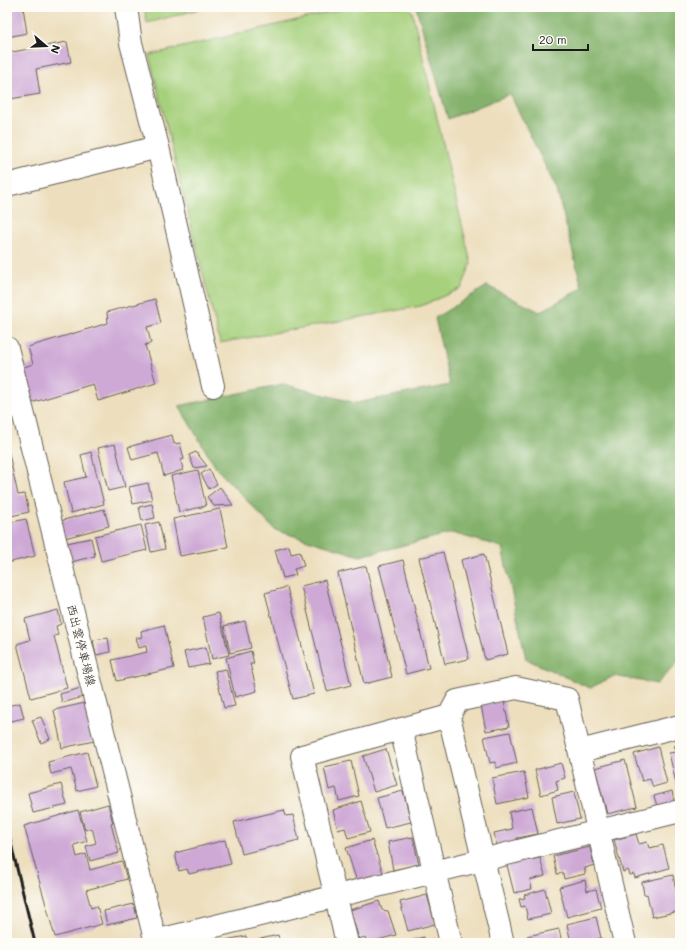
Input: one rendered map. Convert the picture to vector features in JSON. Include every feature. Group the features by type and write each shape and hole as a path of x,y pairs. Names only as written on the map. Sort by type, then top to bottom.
{"street":[{"path":"126,7 130,43 158,147 213,386"},
{"path":"7,184 158,147"},
{"name":"西出雲停車場線","path":"7,348 155,942"},
{"path":"503,943 449,716 457,701 516,688 567,699 625,943"},
{"path":"347,943 337,896 302,756 449,716"},
{"path":"580,751 680,726"},
{"path":"400,729 451,943"},
{"path":"155,942 680,811"}],"green space":[{"path":"144,7 208,7 147,23"},
{"path":"352,7 408,7 412,11 471,263 462,288 421,306 220,343 149,55"},
{"path":"416,7 680,7 680,660 657,684 614,676 590,688 526,659 502,547 452,533 360,556 275,530 216,468 179,406 283,384 356,403 450,385 435,318 487,286 540,312 582,288 557,190 510,94 448,119"}],"building":[{"path":"7,7 23,7 27,33 7,37"},
{"path":"67,42 71,62 36,69 40,94 10,99 7,81 7,53"},
{"path":"155,299 161,323 147,327 151,343 145,345 156,383 98,401 93,384 31,403 21,368 33,364 28,347 108,323 107,312"},
{"path":"172,435 174,444 180,443 184,459 181,460 183,470 164,476 158,453 132,460 128,447"},
{"path":"115,444 125,487 108,491 98,448"},
{"path":"8,449 18,495 25,494 29,512 7,517"},
{"path":"91,452 104,504 71,513 64,482 86,477 81,455"},
{"path":"196,452 207,466 194,468 189,455"},
{"path":"209,469 217,484 209,489 201,474"},
{"path":"198,470 206,506 179,512 171,476"},
{"path":"148,483 152,500 133,504 129,487"},
{"path":"220,487 233,505 214,506 207,497"},
{"path":"152,504 155,518 142,521 139,507"},
{"path":"104,509 109,526 65,538 60,521"},
{"path":"220,509 228,547 180,556 173,519"},
{"path":"26,519 35,556 7,563 7,523"},
{"path":"159,522 165,549 151,552 145,525"},
{"path":"141,525 147,550 101,561 95,536"},
{"path":"91,538 95,556 71,562 67,543"},
{"path":"289,546 291,554 300,552 304,566 294,569 296,575 283,578 275,550"},
{"path":"443,552 469,659 445,664 419,558"},
{"path":"484,554 508,654 485,660 461,560"},
{"path":"403,560 429,668 406,674 379,566"},
{"path":"366,566 392,677 364,684 338,573"},
{"path":"325,580 351,685 327,691 301,586"},
{"path":"287,587 314,694 293,699 265,593"},
{"path":"58,610 61,624 56,626 58,635 54,636 67,688 31,698 17,644 30,640 25,619"},
{"path":"219,613 229,655 212,659 203,617"},
{"path":"245,621 251,648 230,653 224,626"},
{"path":"164,625 174,668 117,681 112,660 147,652 146,646 139,648 136,638 142,637 141,631"},
{"path":"108,638 110,652 96,655 93,640"},
{"path":"206,647 209,664 188,668 184,652"},
{"path":"251,651 254,664 250,664 257,691 235,697 226,658"},
{"path":"226,669 235,706 224,708 215,671"},
{"path":"81,688 83,697 62,703 60,694"},
{"path":"504,701 509,727 486,731 481,705"},
{"path":"20,703 24,718 7,722 7,706"},
{"path":"85,703 94,741 62,748 54,710"},
{"path":"41,717 50,739 41,743 32,720"},
{"path":"510,732 517,763 496,768 495,762 490,763 484,737"},
{"path":"680,744 680,791 678,792 669,753 676,752 674,746"},
{"path":"658,747 667,783 653,787 650,779 642,781 634,754"},
{"path":"386,749 397,785 374,792 363,756"},
{"path":"87,752 96,786 77,791 71,769 51,774 48,762"},
{"path":"625,760 637,807 607,814 595,768"},
{"path":"351,761 359,796 339,801 336,788 329,790 324,767"},
{"path":"561,763 565,778 556,781 558,790 541,795 535,770"},
{"path":"524,772 529,797 497,804 492,778"},
{"path":"61,784 67,805 33,813 28,793"},
{"path":"403,791 411,822 385,828 377,798"},
{"path":"672,791 675,805 658,809 654,796"},
{"path":"574,792 580,819 557,824 552,797"},
{"path":"361,801 370,832 348,838 345,828 338,830 333,810"},
{"path":"108,804 113,823 111,824 119,853 90,861 86,846 96,843 92,828 85,830 80,812"},
{"path":"532,807 538,834 517,838 518,843 497,847 494,833 512,829 509,812"},
{"path":"78,810 87,841 74,845 77,857 86,854 90,870 122,861 127,879 86,890 91,908 97,906 102,924 55,937 24,826"},
{"path":"284,810 286,816 293,815 299,840 242,854 234,822"},
{"path":"680,832 680,846 679,846 676,833"},
{"path":"636,834 639,844 647,842 649,848 663,845 669,868 635,878 634,874 630,875 628,870 623,872 614,840"},
{"path":"413,837 419,865 393,870 388,842"},
{"path":"225,840 231,864 189,874 187,869 179,871 175,853"},
{"path":"372,840 384,876 358,885 346,848"},
{"path":"590,847 594,865 585,868 585,874 564,879 563,873 557,874 553,856"},
{"path":"540,858 545,876 530,880 532,889 514,893 507,865"},
{"path":"673,875 680,911 652,917 647,894 644,895 642,882"},
{"path":"585,880 587,891 596,889 601,908 567,917 559,887"},
{"path":"545,889 551,914 528,919 525,906 521,907 519,899 525,898 524,895"},
{"path":"427,895 435,924 408,931 400,902"},
{"path":"379,901 382,910 388,911 396,935 367,943 365,937 359,939 350,910"},
{"path":"134,904 137,918 107,925 104,911"},
{"path":"596,917 601,938 581,943 571,943 567,924"},
{"path":"559,929 562,943 529,943 527,936"},
{"path":"278,935 280,943 256,943 256,940"},
{"path":"246,936 247,943 215,942"},
{"path":"424,937 425,941 432,939 433,943 403,943"}],"railway":[{"path":"7,827 35,943"}]}
